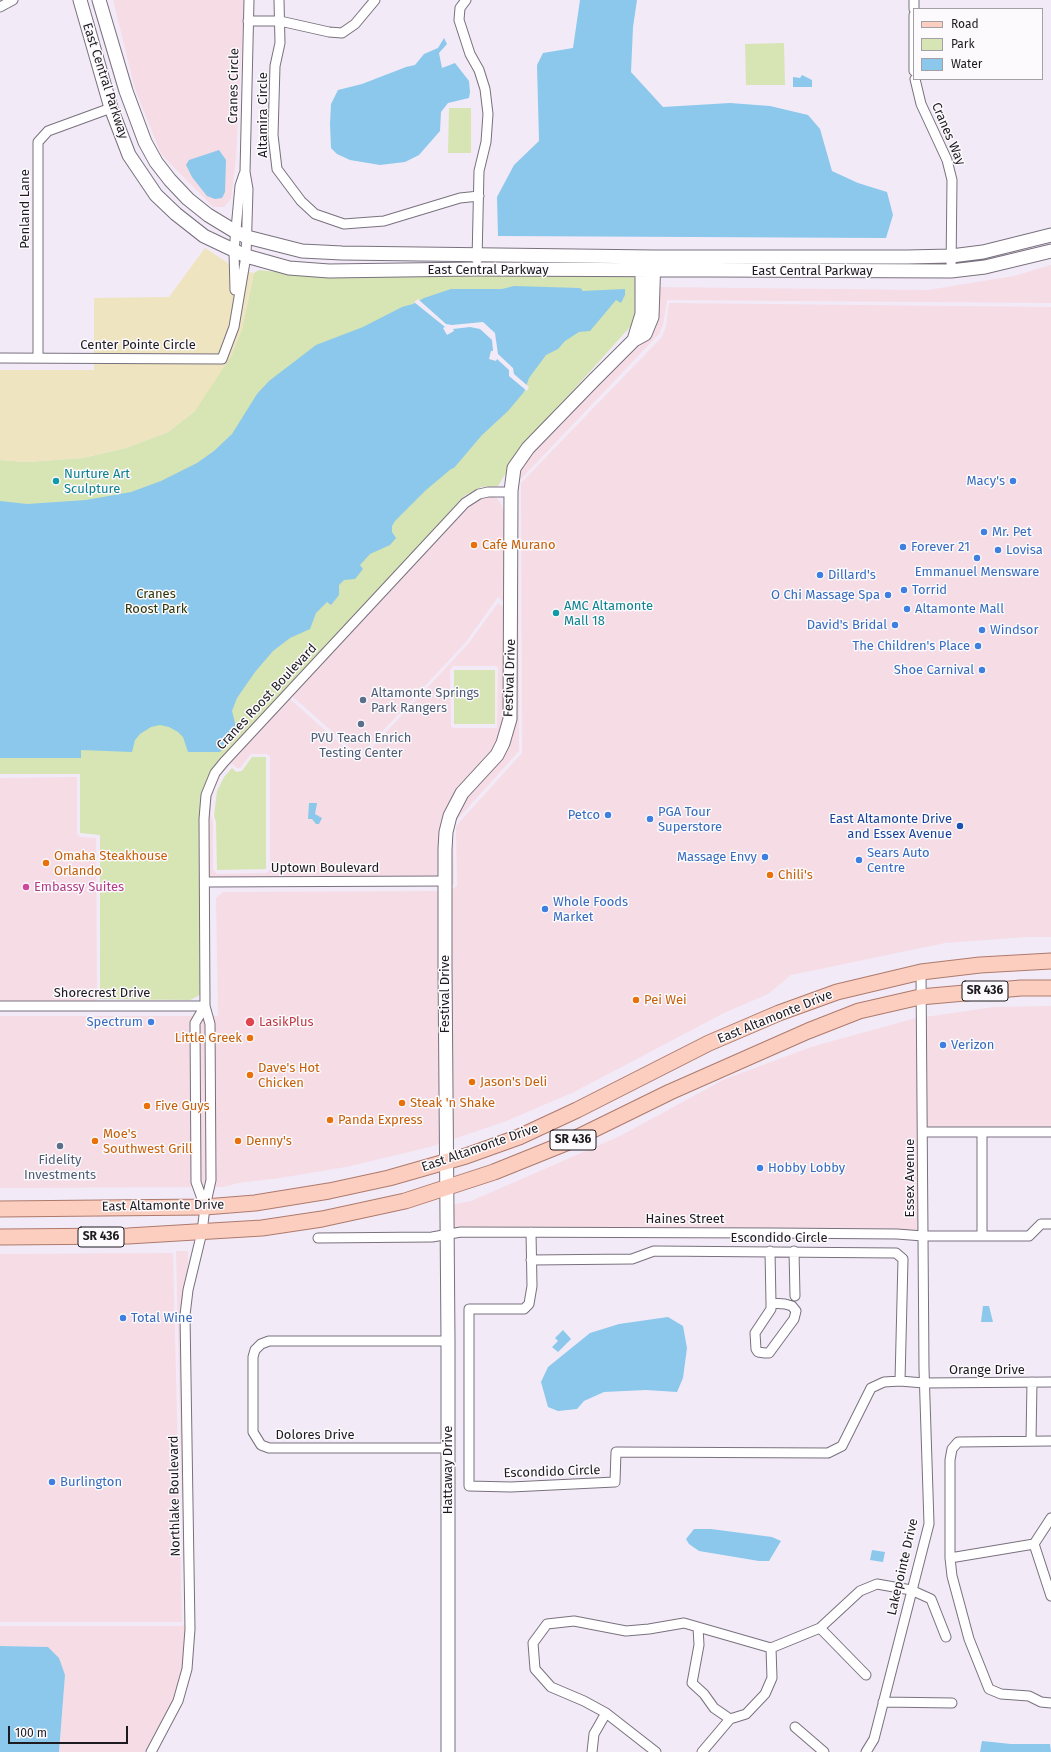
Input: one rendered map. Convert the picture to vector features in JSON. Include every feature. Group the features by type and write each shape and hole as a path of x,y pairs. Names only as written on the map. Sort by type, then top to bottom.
{"main road":[{"name":"East Central Parkway","path":"80,0 111,108 129,154 156,195 176,214 204,236 240,254 289,268 329,271 476,269 951,271 985,267 1051,251"},
{"name":"East Central Parkway","path":"99,0 126,91 145,142 152,156 170,180 188,199 208,215 241,235 302,251 342,254 648,257 951,256 983,252 1051,235"},
{"name":"Festival Drive","path":"446,1188 445,849 450,816 462,793 497,755 503,743 510,719 511,492 514,468 528,448 634,340 645,334 652,317 648,257"},
{"name":"East Altamonte Drive","path":"0,1209 205,1207 255,1203 329,1192 389,1178 445,1162 519,1137 577,1110 709,1043 779,1013 837,992 921,972 980,965 1051,961"},
{"name":"SR 436","path":"920,997 1021,988 1051,988"},
{"name":"East Altamonte Drive","path":"0,1237 128,1236 262,1228 322,1219 405,1201 494,1172 566,1143 670,1092 808,1031 859,1011 920,997"},
{"name":"Hattaway Drive","path":"446,1188 448,1341 448,1752"}],"street":[{"path":"0,7 12,0"},
{"name":"Cranes Circle","path":"240,254 240,186 245,172 249,0"},
{"name":"Altamira Circle","path":"279,0 280,43 275,66 273,135 277,169 301,201 315,214 344,224 384,221 460,198 479,196"},
{"path":"248,22 280,21 329,32 342,32 355,24 375,0"},
{"path":"466,0 460,8 459,20 470,54 479,70 485,89 488,114 486,142 479,171 476,269"},
{"name":"Cranes Way","path":"915,80 921,104 947,160 952,180 951,271"},
{"name":"Penland Lane","path":"38,358 38,142 48,131 111,108"},
{"name":"Center Pointe Circle","path":"0,358 222,358 234,327 240,254"},
{"name":"Cranes Roost Boulevard","path":"202,1232 205,1207 211,1180 210,1024 205,1006 204,819 206,795 215,773 465,503 479,494 488,492 511,492"},
{"name":"Uptown Boulevard","path":"205,882 445,881"},
{"name":"Essex Avenue","path":"921,972 924,1383"},
{"name":"Shorecrest Drive","path":"0,1006 205,1006"},
{"name":"Cranes Roost Boulevard","path":"205,1006 196,1023 196,1182 205,1207"},
{"path":"923,1132 1051,1132"},
{"path":"982,1132 982,1236"},
{"name":"Haines Street","path":"318,1238 432,1237 461,1232 1029,1236 1041,1224 1051,1224"},
{"name":"Northlake Boulevard","path":"152,1752 178,1702 187,1669 190,1629 185,1315 188,1290 202,1232"},
{"name":"Escondido Circle","path":"531,1232 532,1286 529,1304 524,1309 469,1309 469,1486 511,1487 615,1482 616,1452 828,1453 842,1446 871,1388 884,1382 900,1381 924,1383"},
{"name":"Escondido Circle","path":"531,1260 632,1259 654,1251 896,1253 902,1259 900,1381"},
{"path":"770,1251 771,1304 769,1313 755,1333 756,1349 758,1352 770,1353 794,1319 796,1311 792,1306 784,1304 771,1304"},
{"path":"794,1251 795,1296"},
{"name":"Dolores Drive","path":"447,1448 269,1448 261,1445 253,1432 253,1357 255,1350 261,1344 268,1341 448,1341"},
{"path":"1031,1441 1032,1382"},
{"name":"Orange Drive","path":"924,1383 1051,1382"},
{"name":"Lakepointe Drive","path":"866,1752 874,1739 906,1613 910,1590 929,1524 924,1383"},
{"path":"1051,1441 958,1442 952,1449 950,1460 950,1558 952,1576 969,1639 989,1689 1001,1694 1029,1696 1041,1702 1051,1703"},
{"path":"950,1558 1034,1544 1051,1518"},
{"path":"1034,1544 1051,1596"},
{"path":"656,1752 606,1713 584,1701 551,1687 535,1669 533,1643 547,1624 574,1620 626,1631 649,1629 684,1622 771,1648 820,1628 860,1592 877,1584 910,1590 931,1599 946,1637"},
{"path":"698,1627 699,1645 692,1683 704,1694 714,1708 730,1719"},
{"path":"820,1628 866,1675"},
{"path":"702,1752 730,1719 746,1714 765,1694 772,1678 771,1648"},
{"path":"883,1702 952,1703"},
{"path":"592,1752 594,1734 606,1713"},
{"path":"795,1727 824,1752"}],"shaded area":[{"path":"113,0 244,0 236,158 231,199 224,207 213,207 161,154 135,89"},
{"path":"1051,265 1051,303 667,300 663,325 659,334 518,482 519,751 453,824 454,884 449,887 449,849 454,817 465,797 503,755 514,720 515,492 518,470 531,451 640,339 649,322 652,310 652,287 928,290 1014,276"},
{"path":"669,303 1051,307 1051,937 1026,937 945,943 791,975 768,994 724,1013 574,1092 504,1122 430,1147 346,1167 280,1178 238,1183 223,1187 0,1188 0,1016 218,1016 216,898 223,892 450,891 457,886 456,826 522,753 521,483 662,337 666,326"},
{"path":"485,496 497,498 502,506 504,514 505,604 498,597 466,642 362,753 356,753 291,695 424,553 477,499"},
{"path":"498,603 505,608 506,718 494,752 459,790 441,876 209,877 208,819 210,796 219,776 289,698 354,756 363,757 468,644","holes":["453,666 498,667 497,728 451,727 450,670","251,754 267,754 270,757 270,869 267,873 217,874 213,870 213,822 211,816 211,803 214,790 221,774 230,765 233,764 237,768 240,768"]},
{"path":"77,777 77,834 80,837 96,838 97,1001 0,1002 0,778"},
{"path":"1051,1006 1051,1127 927,1127 925,1017 994,1007"},
{"path":"916,1018 919,1231 897,1229 771,1228 451,1229 450,1205 471,1201 620,1136 725,1079 811,1047"},
{"path":"176,1251 188,1251 188,1269 180,1315 186,1629 183,1668 175,1699 145,1752 59,1752 65,1675 48,1647 0,1646 0,1626 182,1626 185,1624"},
{"path":"173,1253 182,1622 0,1622 0,1254"}],"green space":[{"path":"784,43 785,85 746,85 745,44"},
{"path":"449,108 471,108 471,153 448,153"},
{"name":"Cranes Roost Park","path":"259,270 305,275 634,276 641,285 639,317 522,447 498,486 481,487 464,496 211,772 205,785 201,807 202,991 200,995 190,1000 100,999 100,835 80,833 80,774 0,774 0,460 27,462 82,458 126,448 168,432 195,411 242,329 254,273"},
{"path":"454,670 495,670 495,724 454,724"},
{"path":"252,757 266,757 266,869 217,870 216,822 214,816 217,791 224,777 232,768 236,772 242,771"}],"sand":[{"path":"205,248 228,263 231,269 254,273 242,329 232,355 195,411 168,432 126,448 82,458 27,462 0,460 0,370 94,370 94,298 169,297"}],"water":[{"path":"580,0 637,0 633,27 631,72 663,107 730,103 770,106 808,115 820,129 832,171 858,183 887,192 893,215 886,238 498,236 497,197 514,165 539,141 537,65 543,53 573,48"},
{"path":"444,38 447,44 439,53 442,68 455,63 469,81 469,98 448,103 441,112 440,131 419,155 405,162 380,165 350,160 337,154 331,148 330,124 331,104 338,90 362,84 415,65 424,54 438,48"},
{"path":"802,75 812,80 812,87 793,87 793,77 800,78"},
{"path":"219,150 226,160 225,192 222,198 215,199 207,196 192,177 186,165 189,160"},
{"name":"Cranes Roost Park","path":"514,286 579,288 582,289 582,291 625,289 625,295 621,303 616,300 590,331 579,332 565,341 558,349 546,355 529,378 524,392 508,411 482,435 454,468 426,490 395,521 392,526 392,532 396,538 390,545 370,554 360,565 363,569 355,579 344,580 339,585 339,595 331,605 327,602 316,613 310,629 290,638 273,651 255,672 237,698 232,711 236,727 239,731 220,752 188,752 183,737 178,732 169,727 160,725 151,727 140,734 135,740 132,752 81,750 81,758 0,758 0,501 27,504 86,500 131,492 161,481 197,463 214,451 232,434 257,394 269,381 316,345 363,327 402,307 451,289 502,289"},
{"path":"309,803 317,803 315,814 322,818 319,824 316,824 312,819 308,819"},
{"path":"983,1306 989,1306 993,1322 981,1322"},
{"path":"668,1317 683,1326 687,1348 683,1378 677,1392 646,1390 604,1392 584,1401 577,1409 558,1411 548,1407 541,1382 548,1367 590,1333 619,1324"},
{"path":"563,1330 571,1339 558,1352 552,1347 558,1341 555,1338"},
{"path":"694,1529 711,1529 772,1537 781,1541 769,1561 759,1561 699,1551 689,1544 686,1539"},
{"path":"872,1550 885,1552 883,1562 870,1560"},
{"path":"0,1646 48,1647 59,1658 65,1675 59,1752 0,1752"},
{"path":"982,1741 1011,1744 1050,1744 1051,1752 980,1752"}],"pier":[{"path":"418,299 446,324 452,325 483,322 495,333 498,354 513,368 514,374 529,387 527,391 509,376 509,370 497,359 496,361 489,359 491,351 493,351 492,340 480,329 470,327 453,329 454,331 447,335 443,328 445,327 414,302"}],"place":[{"name":"Nurture Art Sculpture","path":"56,481"},
{"name":"Macy's","path":"1013,481"},
{"name":"Mr. Pet","path":"984,532"},
{"name":"Cafe Murano","path":"474,545"},
{"name":"Forever 21","path":"903,547"},
{"name":"Lovisa","path":"998,550"},
{"name":"Emmanuel Mensware","path":"977,558"},
{"name":"Dillard's","path":"820,575"},
{"name":"Torrid","path":"904,590"},
{"name":"O Chi Massage Spa","path":"888,595"},
{"name":"Altamonte Mall","path":"907,609"},
{"name":"AMC Altamonte Mall 18","path":"556,613"},
{"name":"David's Bridal","path":"895,625"},
{"name":"Windsor","path":"982,630"},
{"name":"The Children's Place","path":"978,646"},
{"name":"Shoe Carnival","path":"982,670"},
{"name":"Altamonte Springs Park Rangers","path":"363,700"},
{"name":"PVU Teach Enrich Testing Center","path":"361,724"},
{"name":"Petco","path":"608,815"},
{"name":"PGA Tour Superstore","path":"650,819"},
{"name":"East Altamonte Drive and Essex Avenue","path":"960,826"},
{"name":"Massage Envy","path":"765,857"},
{"name":"Sears Auto Centre","path":"859,860"},
{"name":"Omaha Steakhouse Orlando","path":"46,863"},
{"name":"Chili's","path":"770,875"},
{"name":"Embassy Suites","path":"26,887"},
{"name":"Whole Foods Market","path":"545,909"},
{"name":"Pei Wei","path":"636,1000"},
{"name":"Spectrum","path":"151,1022"},
{"name":"LasikPlus","path":"250,1022"},
{"name":"Little Greek","path":"250,1038"},
{"name":"Verizon","path":"943,1045"},
{"name":"Dave's Hot Chicken","path":"250,1075"},
{"name":"Jason's Deli","path":"472,1082"},
{"name":"Steak 'n Shake","path":"402,1103"},
{"name":"Five Guys","path":"147,1106"},
{"name":"Panda Express","path":"330,1120"},
{"name":"Moe's Southwest Grill","path":"95,1141"},
{"name":"Denny's","path":"238,1141"},
{"name":"Fidelity Investments","path":"60,1146"},
{"name":"Hobby Lobby","path":"760,1168"},
{"name":"Total Wine","path":"123,1318"},
{"name":"Burlington","path":"52,1482"}]}
